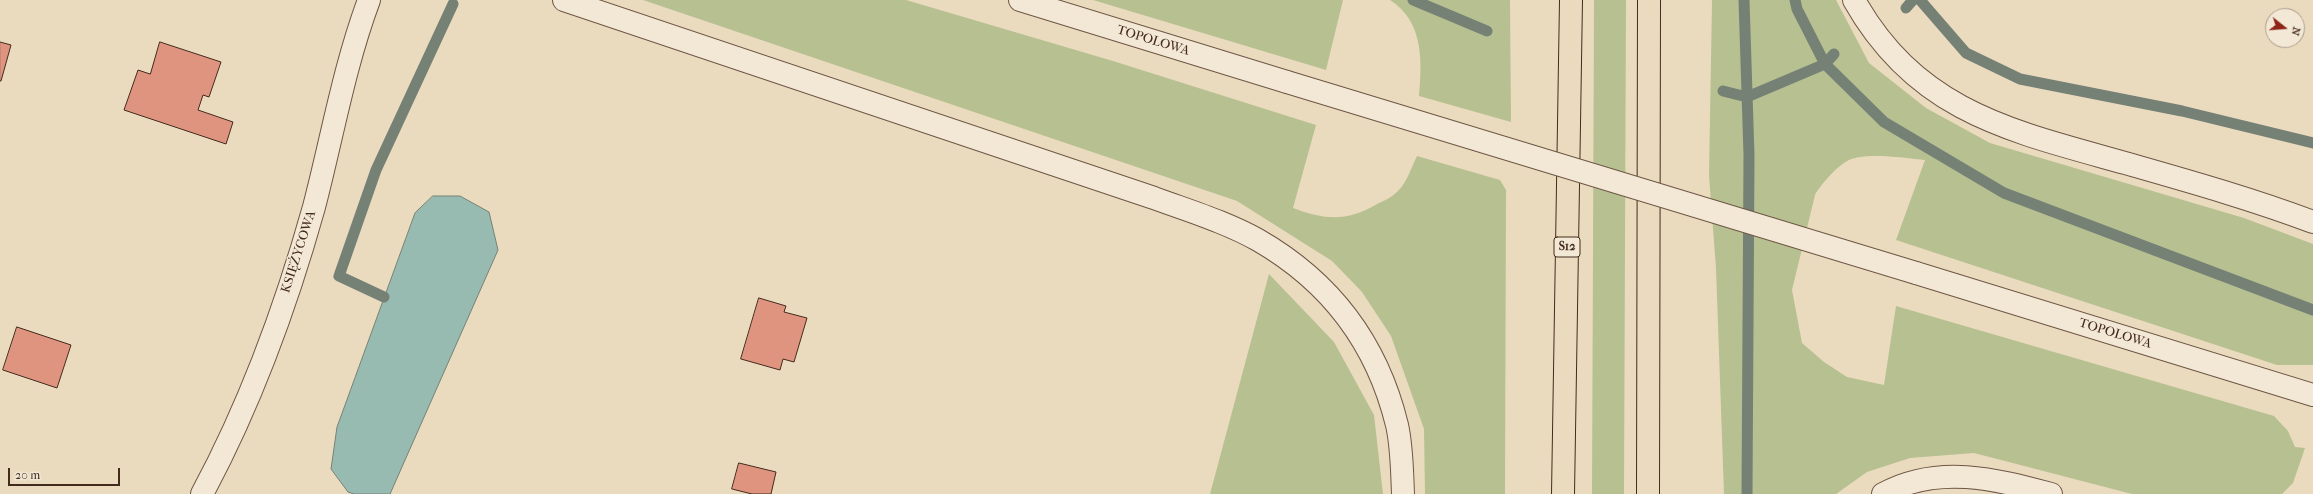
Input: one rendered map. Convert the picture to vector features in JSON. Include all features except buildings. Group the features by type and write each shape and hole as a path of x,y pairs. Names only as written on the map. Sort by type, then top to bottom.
{"highway":[{"name":"S12","path":"1563,494 1572,0"},
{"path":"1648,494 1649,0"}],"street":[{"name":"KSIĘŻYCOWA","path":"202,494 234,434 257,380 297,263 313,208 358,30 369,0"},
{"path":"564,0 1154,198 1228,226 1257,239 1309,274 1346,314 1361,336 1387,390 1397,426 1403,494"},
{"name":"TOPOLOWA","path":"1020,0 2313,395"},
{"path":"1854,0 1872,30 1906,68 1927,86 1967,111 2014,131 2146,169 2313,222"},
{"path":"1883,494 1909,483 1955,475 1980,477 2052,494"}],"green space":[{"path":"643,0 906,0 1113,61 1316,125 1293,208 1315,215 1336,217 1356,214 1388,199 1398,191 1404,183 1417,156 1500,180 1506,190 1505,494 1425,494 1424,429 1391,336 1362,292 1332,261 1237,201"},
{"path":"1093,0 1343,0 1326,70"},
{"path":"1390,0 1510,0 1511,122 1419,96 1421,69 1415,31 1409,19 1401,9"},
{"path":"1594,0 1626,0 1624,494 1592,494"},
{"path":"1712,0 1836,0 1869,63 1926,108 1990,143 2244,218 2313,244 2313,365 2277,365 1896,240 1925,160 1886,156 1865,156 1856,158 1844,163 1835,171 1825,181 1815,195 1792,290 1802,343 1824,362 1847,377 1884,385 1896,306 2274,416 2288,431 2295,447 2305,448 2293,483 2282,494 2132,494 1974,453 1910,458 1867,472 1836,494 1724,494 1716,268 1709,176"},
{"path":"1269,274 1334,342 1374,415 1383,494 1210,494"}],"water":[{"path":"433,196 460,196 489,212 498,250 390,494 354,494 348,492 331,469 337,427 415,213"}],"waterway":[{"path":"1413,0 1487,31"},
{"path":"1744,0 1749,155 1747,494"},
{"path":"1795,0 1797,9 1825,64 1884,122 2004,193 2313,310"},
{"path":"1906,8 1913,0"},
{"path":"1920,0 1966,53 2020,79 2182,111 2313,143"},
{"path":"384,297 339,276 376,170 453,4"},
{"path":"1723,91 1747,97 1825,64 1834,54"}]}
